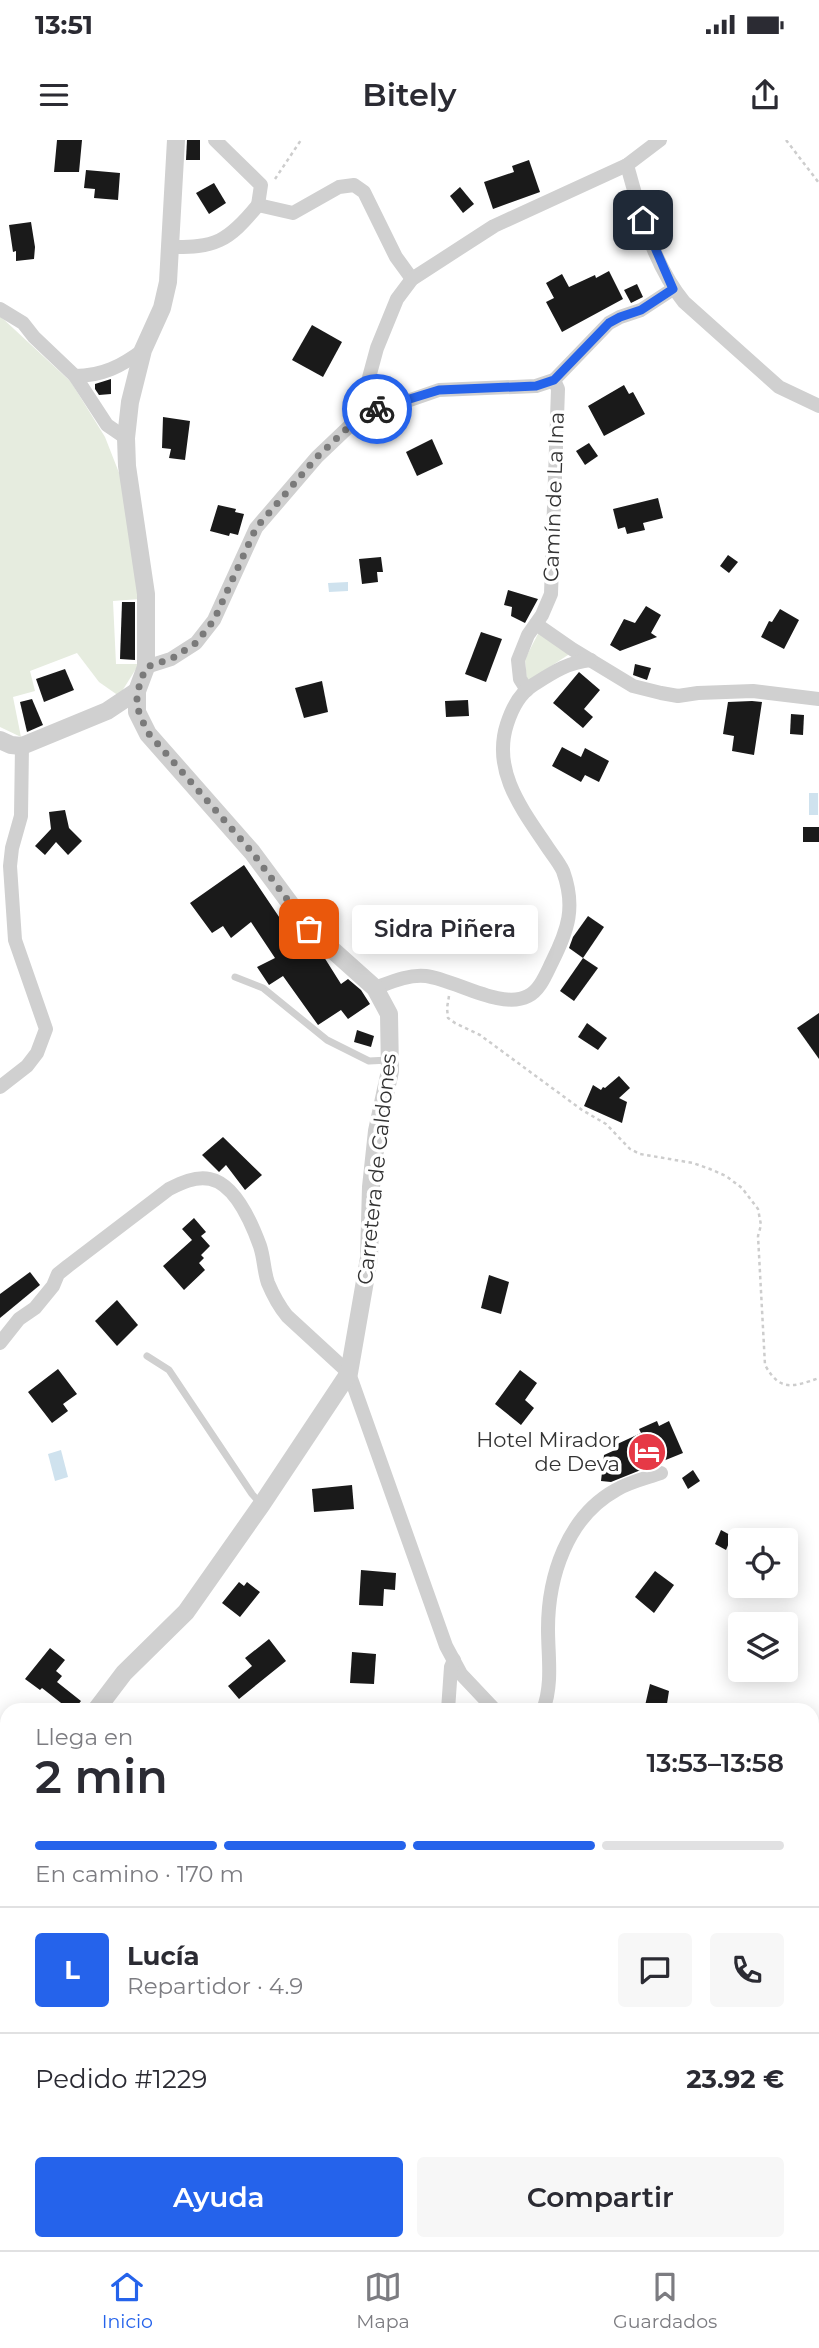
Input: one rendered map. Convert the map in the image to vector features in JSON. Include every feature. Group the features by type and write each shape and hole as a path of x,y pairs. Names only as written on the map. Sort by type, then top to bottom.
{"street":[{"path":"0,740 22,746 107,711 137,691 146,667 146,594 127,466 126,438 130,402 143,350 162,308 168,282 176,140"},
{"path":"169,247 199,247 220,241 237,228 258,205 261,185 215,140"},
{"path":"358,418 377,348 397,299 412,279 494,226 627,165 660,140"},
{"path":"627,165 649,238 673,289 779,387 819,406"},
{"path":"258,205 293,213 339,187 354,185 363,192 396,257 412,279"},
{"path":"146,667 171,659 196,643 214,620 256,528 317,457 358,418 439,390 536,386 554,380 609,323 641,310 673,289"},
{"path":"0,309 23,323 75,376 107,425 126,438"},
{"path":"75,376 90,376 123,365 143,350"},
{"name":"Camín de La Ina","path":"527,690 520,679 518,660 528,635 551,594 558,389 554,380"},
{"path":"536,624 633,686 678,696 753,691 819,699"},
{"path":"375,988 397,979 424,975 454,982 495,999 516,1000 530,996 541,983 566,934 571,909 563,871 518,803 506,775 503,738 511,714 527,690 563,667 574,662 591,660"},
{"name":"Carretera de Caldones","path":"101,1703 124,1673 186,1612 349,1373 369,1258 371,1187 377,1131 390,1071 389,1014 375,988 309,929 252,852 149,734 137,712 137,691"},
{"path":"0,1087 27,1066 37,1053 46,1029 15,940 10,866 21,816 22,746"},
{"path":"0,1343 19,1319 34,1308 53,1286 58,1274 169,1189 202,1178 212,1179 226,1187 260,1246 267,1280 279,1306 349,1373 446,1646 461,1674 488,1703"},
{"path":"545,1703 549,1686 550,1601 555,1570 561,1555 594,1507 616,1490 661,1473"},
{"path":"448,1703 454,1660"}],"lane":[{"path":"235,977 262,988 327,1040 369,1061 390,1060"},
{"path":"146,1356 169,1370 252,1494 262,1504"}],"path":[{"path":"258,205 301,140"},
{"path":"786,140 819,183"},
{"path":"454,982 447,1008 449,1018 455,1023 480,1035 582,1110 606,1124 630,1149 640,1154 693,1163 710,1169 726,1176 754,1202 761,1217 758,1236 765,1365 771,1376 790,1387 819,1378"}],"shaded area":[{"path":"0,316 71,382 105,437 123,483 140,599 113,601 116,664 139,664 119,696 99,682 77,653 30,671 35,691 13,697 21,737 0,727"},
{"path":"540,630 571,653 527,682 525,659"}],"water":[{"path":"348,582 348,591 329,592 328,583"},
{"path":"809,793 818,793 818,815 809,815"},
{"path":"61,1450 68,1477 55,1481 48,1454"}],"building":[{"path":"57,140 82,140 79,172 54,172"},
{"path":"187,140 200,140 200,160 186,160"},
{"path":"529,160 540,192 493,209 484,182 514,172 512,166"},
{"path":"86,170 120,173 118,200 94,198 95,189 84,188"},
{"path":"214,183 226,203 209,214 196,193"},
{"path":"460,187 474,204 463,213 450,196"},
{"path":"31,222 34,259 16,261 9,225"},
{"path":"609,271 623,299 562,332 546,302 554,298 546,283 562,274 569,287"},
{"path":"637,284 643,297 631,303 624,290"},
{"path":"312,325 342,342 323,377 292,360"},
{"path":"111,379 111,394 99,395 95,384"},
{"path":"624,385 629,394 633,392 645,414 604,436 588,406"},
{"path":"163,417 190,421 185,460 169,458 171,449 162,448"},
{"path":"432,439 443,464 417,476 406,452"},
{"path":"589,443 598,456 585,465 576,451"},
{"path":"658,498 663,518 643,523 645,530 627,534 625,527 618,529 613,509"},
{"path":"218,505 236,509 235,512 244,514 238,535 230,533 229,536 210,531"},
{"path":"728,555 738,562 729,573 720,566"},
{"path":"381,557 383,572 377,572 378,582 362,584 359,559"},
{"path":"508,590 538,599 525,623 511,616 512,607 504,605"},
{"path":"122,602 135,602 135,660 120,659"},
{"path":"646,606 661,615 651,633 657,637 620,651 610,645 624,619 635,623"},
{"path":"780,609 799,620 784,649 761,637 769,621 772,622"},
{"path":"481,632 502,639 486,682 465,674"},
{"path":"635,664 651,668 647,680 633,675"},
{"path":"65,669 74,690 44,702 36,679"},
{"path":"579,672 600,690 584,709 593,717 583,728 553,703"},
{"path":"322,681 328,712 304,718 295,688"},
{"path":"32,699 43,725 27,732 20,702"},
{"path":"468,700 469,716 446,717 445,701"},
{"path":"728,702 762,702 754,755 732,751 734,736 723,734"},
{"path":"791,714 804,715 803,735 790,734"},
{"path":"562,747 581,757 585,748 609,761 599,782 585,775 581,782 552,766"},
{"path":"65,810 69,828 82,841 68,855 56,842 45,855 35,846 51,829 49,812"},
{"path":"803,827 819,827 819,842 803,842"},
{"path":"244,865 300,948 307,943 324,957 341,984 348,979 361,990 370,1004 348,1019 341,1010 318,1025 283,976 269,985 257,967 275,958 251,922 231,938 223,926 212,933 190,903"},
{"path":"588,916 604,927 583,958 569,948 573,937"},
{"path":"583,958 598,968 574,1001 560,991"},
{"path":"819,1013 819,1059 797,1028"},
{"path":"587,1023 607,1038 598,1050 578,1037"},
{"path":"357,1030 374,1036 371,1047 354,1042"},
{"path":"619,1076 630,1088 619,1098 627,1102 622,1123 584,1106 593,1085 601,1090"},
{"path":"223,1137 262,1175 245,1190 226,1165 219,1172 202,1155"},
{"path":"194,1218 206,1232 201,1236 210,1246 201,1255 204,1258 199,1263 205,1270 184,1290 163,1266 192,1240 182,1229"},
{"path":"30,1272 40,1285 0,1318 0,1294"},
{"path":"489,1275 509,1282 501,1314 481,1308"},
{"path":"117,1300 138,1325 117,1346 95,1321"},
{"path":"58,1369 77,1394 63,1404 68,1411 52,1423 28,1392"},
{"path":"520,1370 537,1383 525,1400 534,1408 521,1425 495,1404"},
{"name":"Hotel Mirador de Deva","path":"657,1421 659,1426 669,1421 683,1453 611,1482 601,1481 604,1455 615,1450 613,1446 641,1433 639,1429"},
{"path":"693,1470 700,1481 688,1489 682,1478"},
{"path":"352,1485 354,1509 314,1512 312,1489"},
{"path":"721,1530 728,1534 726,1550 715,1544"},
{"path":"361,1570 396,1573 395,1590 384,1589 383,1606 359,1605"},
{"path":"655,1571 674,1585 654,1613 635,1597"},
{"path":"239,1582 244,1586 247,1582 260,1592 240,1617 222,1603"},
{"path":"269,1639 286,1661 239,1699 228,1686 252,1666 245,1658"},
{"path":"50,1648 65,1660 56,1671 62,1676 57,1682 81,1701 61,1703 25,1679"},
{"path":"352,1652 376,1654 374,1684 350,1683"},
{"path":"650,1684 669,1691 667,1703 646,1703"}],"way so far":[{"path":"309,929 252,852 149,734 137,712 137,691 146,667 171,659 196,643 214,620 256,528 317,457 358,418 377,409"}],"place":[{"name":"Sidra Piñera","path":"309,929"},
{"name":"Hotel Mirador de Deva","path":"647,1452"}],"route":[{"path":"377,409 439,390 536,386 554,380 609,323 641,310 673,289 643,220"}]}
